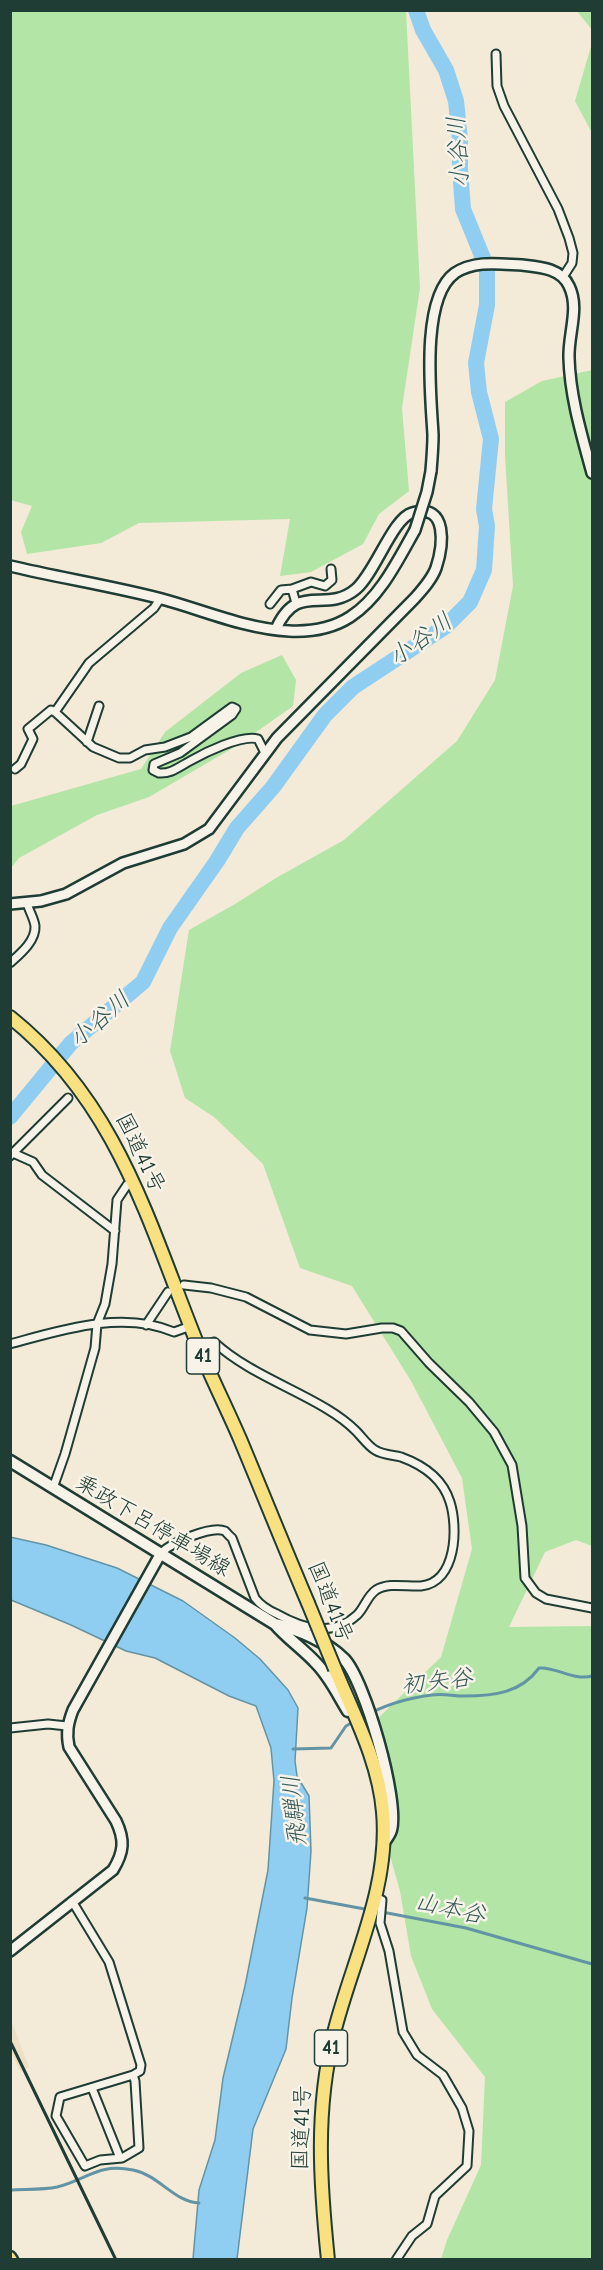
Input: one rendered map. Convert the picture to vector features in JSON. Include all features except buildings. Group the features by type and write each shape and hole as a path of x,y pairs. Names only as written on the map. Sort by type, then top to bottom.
{"highway":[{"name":"国道41号","path":"10,1017 36,1037 58,1060 116,1144 308,1603 379,1782 384,1842 374,1897 334,2033 323,2087 320,2140 328,2259"}],"main road":[{"name":"乗政下呂停車場線","path":"10,1461 275,1624"},
{"path":"275,1624 285,1636 316,1663 356,1720"},
{"path":"275,1624 291,1628 334,1650 356,1677 371,1721 390,1792 393,1814 391,1832 384,1842"}],"street":[{"path":"496,54 497,86 504,106 558,209 569,238 573,254 572,263 563,277"},
{"path":"10,566 160,599 257,627 288,631 321,629 351,617 373,597 415,530 431,471 433,438 429,371 437,305 447,282 454,274 473,265 490,263 533,266 549,269 563,277 572,293 574,309 569,357 571,381 578,422 592,473"},
{"path":"10,904 51,899 66,894 123,863 184,844 210,829 277,738 428,583 439,553 440,523 435,515 429,512 412,513 402,519 366,580 354,591 330,600 296,603 288,608 276,629"},
{"path":"270,604 281,591 311,582 325,586 332,580 331,569"},
{"path":"292,589 296,603"},
{"path":"55,712 89,663 154,608 160,599"},
{"path":"87,742 99,706"},
{"path":"15,768 21,764 33,739 28,729 51,710 87,742 112,756 130,758 146,750 165,747 191,737 232,707 236,709 232,715 180,753 154,764 153,770 164,774 243,739 258,740 265,753"},
{"path":"10,963 34,934 35,925 27,903"},
{"path":"68,1098 12,1155 33,1162 42,1175 115,1231"},
{"path":"53,1488 80,1407 95,1348 97,1324 112,1264 117,1200 127,1185 133,1182"},
{"path":"184,1285 211,1288 246,1297 310,1330 346,1334 382,1328 401,1331 429,1363 469,1402 494,1432 512,1465 522,1526 525,1578 536,1593 546,1599 592,1608"},
{"path":"146,1325 168,1292"},
{"path":"10,1344 105,1322 158,1325 174,1332 191,1326"},
{"path":"10,1951 113,1870 121,1858 124,1845 117,1821 69,1747 66,1736 74,1710 161,1553 172,1544 211,1530 224,1531 232,1538 255,1598 260,1605 302,1627 323,1630 344,1623 357,1615 376,1590 423,1586 434,1582 447,1567 453,1550 456,1531 450,1503 443,1486 433,1475 401,1457 377,1452 354,1429 327,1408 269,1379 227,1354 214,1342 199,1347"},
{"path":"10,1728 48,1724 68,1726"},
{"path":"374,1897 382,1900 380,1923 389,1951 403,2031 417,2055 443,2074 462,2108 469,2131 467,2166 435,2196 428,2224 412,2236 396,2259"},
{"path":"72,1901 109,1962 141,2065 140,2071 133,2075 60,2097 56,2116 85,2166 100,2160 120,2158 139,2148 133,2075"},
{"path":"92,2088 120,2158"}],"shaded area":[{"path":"11,2020 29,2067 20,2071 11,2052"}],"green space":[{"path":"11,10 406,11 420,288 402,408 409,491 379,514 363,544 311,572 280,576 290,519 139,523 101,543 27,554 21,532 32,506 10,500"},
{"path":"577,11 592,11 592,30"},
{"path":"592,43 592,133 575,101"},
{"path":"592,370 592,1546 576,1540 545,1552 509,1627 592,1626 592,2259 441,2259 447,2240 481,2165 485,2077 432,2009 411,1956 400,1891 387,1845 365,1731 441,1657 472,1549 462,1478 411,1381 352,1286 300,1268 263,1164 214,1117 185,1098 170,1051 189,930 344,840 457,741 495,680 513,586 505,456 505,402 542,381"},
{"path":"282,655 296,680 293,706 238,745 149,797 97,815 19,858 11,868 11,806 141,769 165,732 241,673"}],"water":[{"name":"飛騨川","path":"10,1537 46,1545 117,1568 183,1601 260,1659 288,1690 298,1708 295,1761 297,1776 309,1796 311,1851 307,1908 286,2049 253,2129 237,2259 193,2259 199,2190 215,2140 223,2078 245,1986 268,1870 274,1781 271,1748 256,1706 229,1696 155,1658 126,1651 11,1600"}],"waterway":[{"name":"小谷川","path":"10,1117 71,1043 143,982 170,928 237,828 273,787 325,715 353,687 446,626 470,602 484,570 487,526 484,509 491,439 479,392 476,363 487,305 487,268 463,209 456,101 446,70 423,30 416,10"},
{"name":"初矢谷","path":"361,1718 386,1706 423,1696 496,1694 524,1683 539,1668 578,1677 592,1676"},
{"name":"初矢谷","path":"293,1749 331,1748 346,1726 355,1721"},
{"name":"山本谷","path":"305,1898 370,1910"},
{"name":"山本谷","path":"382,1912 466,1928 592,1964"},
{"path":"10,2190 57,2187 102,2170 121,2168 151,2177 182,2198 199,2203"}],"railway":[{"path":"10,2041 116,2260"}]}
